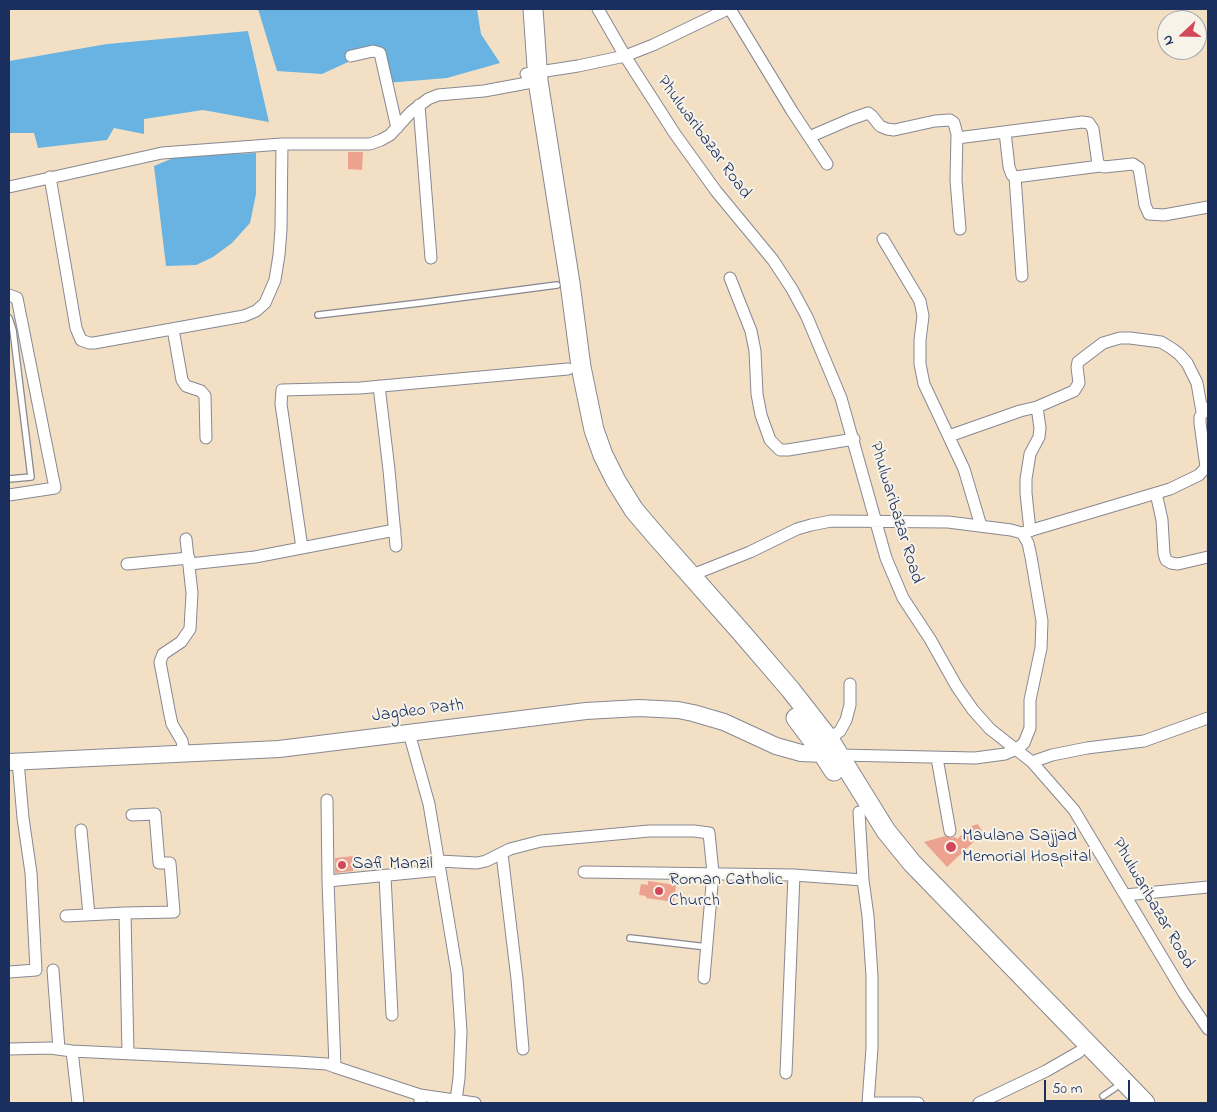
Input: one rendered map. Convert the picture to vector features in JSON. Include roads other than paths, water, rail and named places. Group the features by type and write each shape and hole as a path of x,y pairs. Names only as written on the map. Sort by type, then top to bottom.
{"highway":[{"path":"520,9 551,206 588,404 603,456 616,481 634,510 692,576 714,610 780,697 830,750 886,832 912,862 930,891 1079,1052 1109,1092 1130,1103"},
{"path":"532,77 533,9"},
{"path":"551,206 557,285 568,369 582,434 591,461 624,517 714,610"},
{"path":"830,750 859,812 876,839 902,871 930,891 1145,1103"}],"main road":[{"name":"Jagdeo Path","path":"13,761 279,749 586,711 639,708 692,713 724,722 776,746 801,753 830,750"}],"street":[{"name":"Phulwaribazar Road","path":"598,9 625,56 680,141 716,191 773,260 807,317 831,371 854,439 886,558 903,598 930,639 957,687 981,720 1032,762 1074,810 1183,992 1208,1029"},
{"path":"9,187 162,153 282,144 370,144 381,140 397,128 419,105 438,95 484,91 532,77 625,56 653,45 729,9 828,164"},
{"path":"351,56 373,51 380,53 397,128"},
{"path":"419,105 431,258"},
{"path":"809,137 868,113 880,126 894,130 935,121 950,120 954,122 957,138 956,189 960,229"},
{"path":"957,138 1082,122 1089,123 1093,129 1096,160 1100,166"},
{"path":"1006,132 1009,167 1010,172 1015,177 1022,276"},
{"path":"50,177 76,328 81,340 94,344 244,316 256,311 265,303 275,280 279,255 282,144"},
{"path":"1015,177 1100,166 1136,165 1140,172 1145,205 1149,214 1164,215 1208,206"},
{"path":"883,239 920,301 923,316 920,340 922,376 928,394 969,482 981,526"},
{"path":"730,278 751,331 755,351 757,394 761,415 770,440 780,450 788,450 854,439"},
{"path":"9,295 17,298 55,488 9,495"},
{"path":"173,329 179,372 183,382 189,388 202,392 205,396 206,438"},
{"path":"692,576 811,524 842,520 948,522 1026,532 1156,493 1190,480 1199,475 1206,467 1200,423 1205,410 1197,383 1187,363 1172,348 1161,342 1130,338 1109,340 1097,346 1078,362 1079,383 1074,391 1037,407 1020,411 949,436"},
{"path":"302,548 281,404 282,390 380,386 568,369"},
{"path":"380,386 396,546"},
{"path":"850,684 850,705 846,720 830,750 937,758 992,756 1017,750 1024,743 1030,728 1030,700 1042,634 1041,608 1026,532 1026,479 1030,454 1040,428 1037,407"},
{"path":"1156,493 1162,520 1166,560 1178,564 1208,557"},
{"path":"127,564 255,557 395,530"},
{"path":"184,753 182,741 172,724 160,662 163,654 182,642 190,629 192,608 186,539"},
{"path":"1032,762 1088,748 1144,741 1208,718"},
{"path":"409,733 429,804 452,934 460,1003 461,1057 456,1100"},
{"path":"937,758 950,831"},
{"path":"9,972 36,970 31,873 13,761"},
{"path":"327,800 335,1067"},
{"path":"859,812 872,976 872,1048 868,1103 918,1103"},
{"path":"66,916 174,912 170,863 159,864 155,814 132,815"},
{"path":"81,830 89,915"},
{"path":"328,881 384,876 439,866 478,863 522,845 541,841 649,831 709,833 713,873 704,978"},
{"path":"502,854 517,978 523,1049"},
{"path":"584,872 713,873 863,880"},
{"path":"384,876 392,1014"},
{"path":"786,1073 794,876"},
{"path":"1125,895 1208,888"},
{"path":"125,913 128,1053"},
{"path":"53,970 59,1049"},
{"path":"9,1049 50,1048 72,1051 328,1064 420,1099 456,1100 476,1103"},
{"path":"72,1051 78,1103"},
{"path":"979,1103 1046,1071 1079,1052"}],"lane":[{"path":"318,315 557,285"},
{"path":"9,318 13,330 31,477 9,479"},
{"path":"630,938 707,947"}],"water":[{"path":"258,9 477,9 481,34 500,63 447,78 386,83 380,54 359,57 322,74 277,71"},
{"path":"248,31 269,122 203,110 144,119 144,134 114,128 107,140 38,148 34,133 9,133 9,61 107,44"},
{"path":"256,153 256,194 250,223 232,243 213,257 196,265 166,266 154,166 178,156"}],"place":[{"name":"Maulana Sajjad Memorial Hospital","path":"951,847"},
{"name":"Safi Manzil","path":"342,865"},
{"name":"Roman Catholic Church","path":"659,891"}]}
